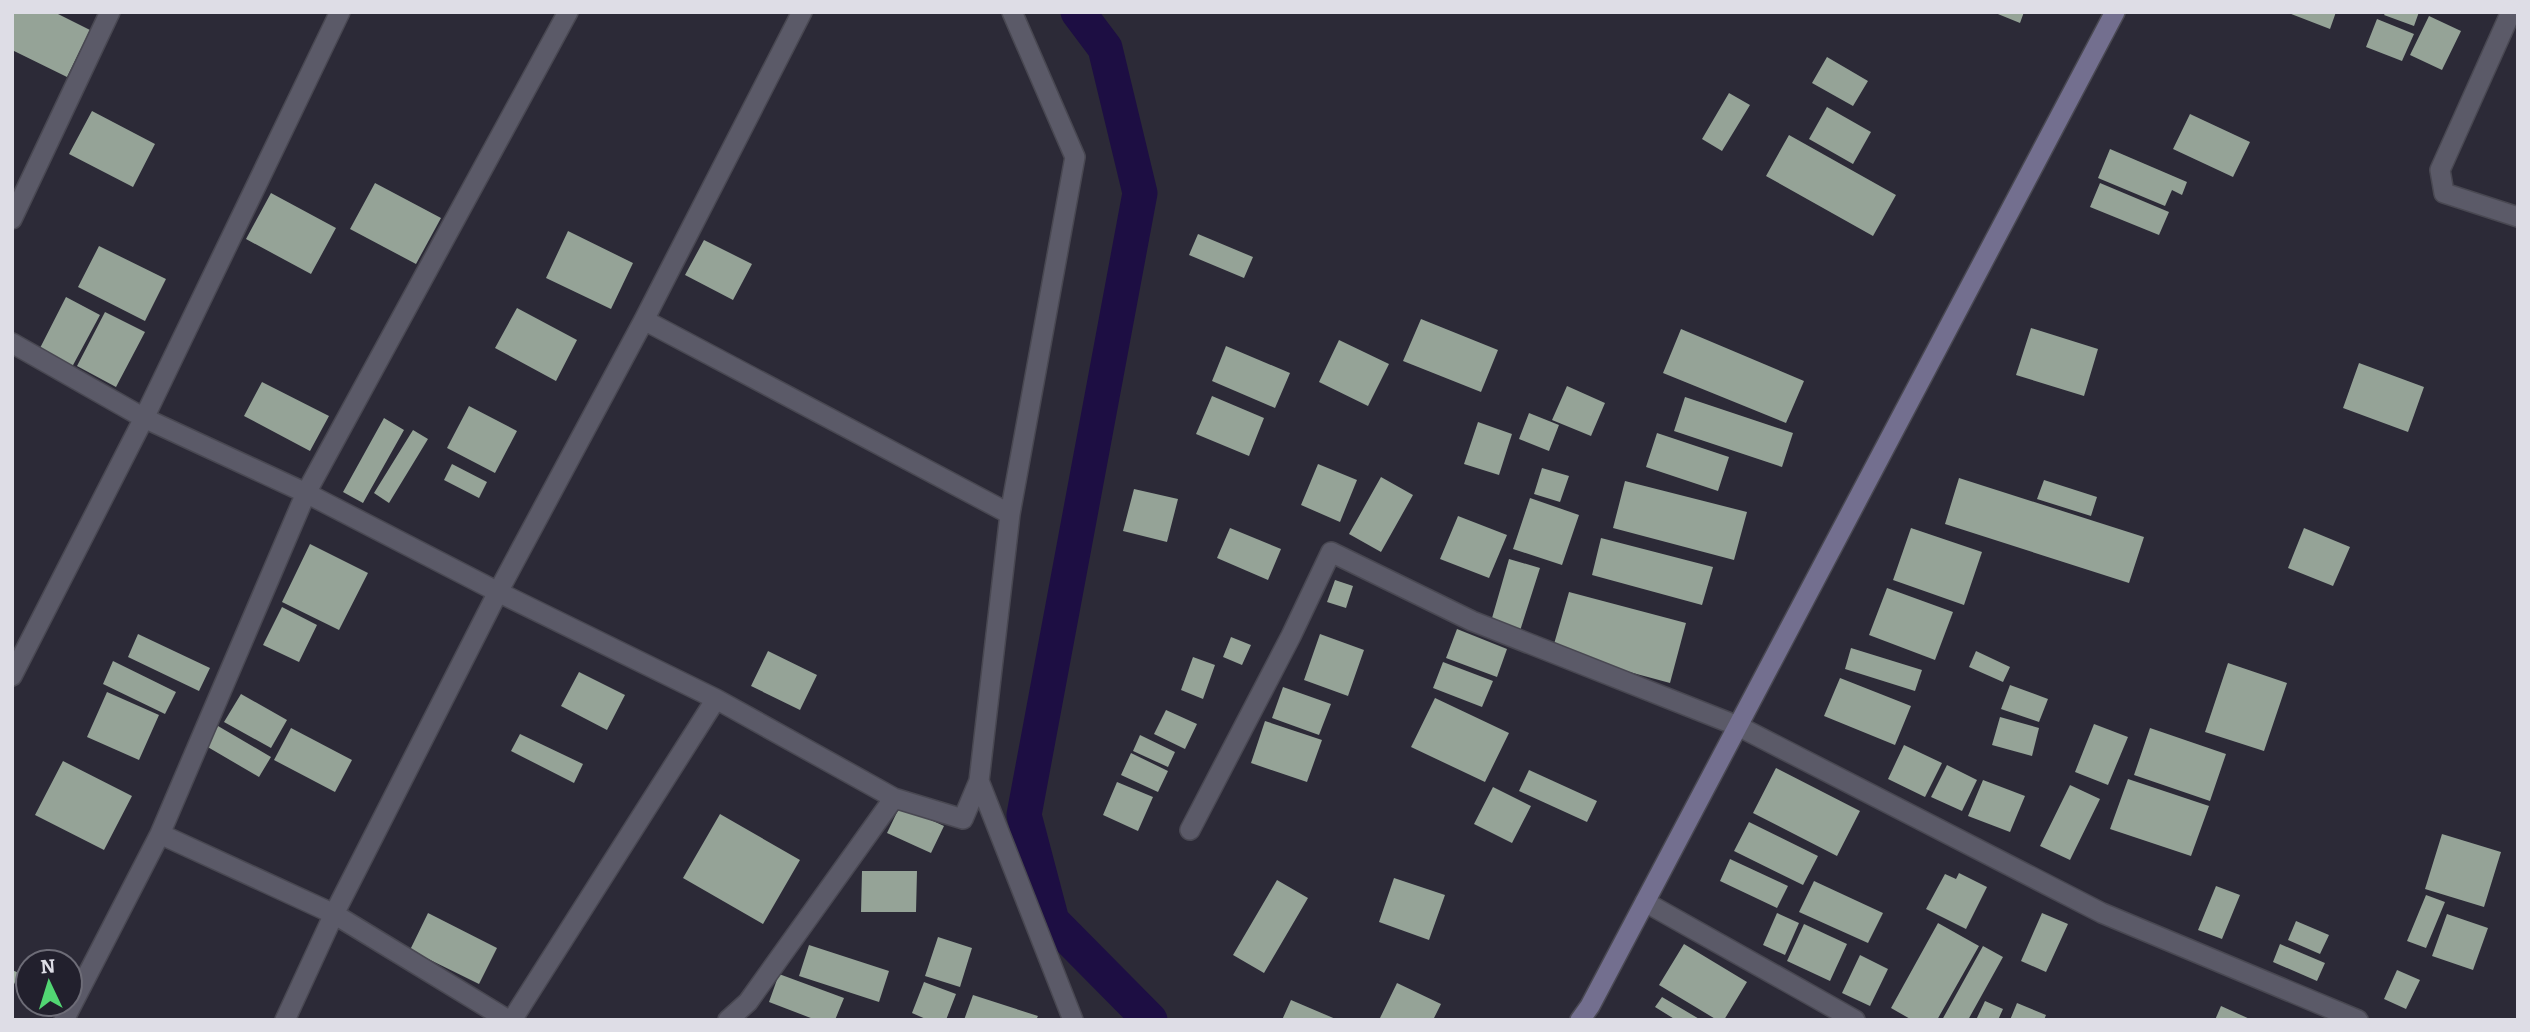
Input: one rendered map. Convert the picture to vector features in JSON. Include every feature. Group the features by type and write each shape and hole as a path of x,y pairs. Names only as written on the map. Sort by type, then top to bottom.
{"main road":[{"path":"1580,1020 2115,12"}],"street":[{"path":"12,219 110,12"},
{"path":"12,676 144,418 340,12"},
{"path":"64,1020 160,834 306,493 568,12"},
{"path":"285,1020 334,914 498,592 645,320 802,12"},
{"path":"12,343 144,418 306,493 498,592 716,699 894,798 963,819 979,781 1010,514 1075,157 1012,12"},
{"path":"2511,12 2440,170 2444,192 2518,217"},
{"path":"645,320 1010,514"},
{"path":"1190,830 1291,636 1331,552 1472,621 1738,726 2102,913 2358,1020"},
{"path":"160,834 334,914 510,1020 716,699"},
{"path":"979,781 1073,1020"},
{"path":"728,1020 748,1002 894,798"},
{"path":"1645,902 1855,1020"}],"building":[{"path":"12,12 54,12 90,30 67,77 12,50"},
{"path":"1993,12 2024,12 2020,23"},
{"path":"2286,12 2336,12 2330,29"},
{"path":"2386,12 2419,12 2414,26 2384,15"},
{"path":"2429,16 2461,31 2442,70 2410,55"},
{"path":"2377,19 2414,34 2402,61 2366,47"},
{"path":"1827,57 1868,81 1853,106 1812,83"},
{"path":"1729,93 1750,105 1722,151 1702,139"},
{"path":"1827,107 1871,132 1853,164 1809,139"},
{"path":"92,111 155,144 133,187 69,154"},
{"path":"2190,114 2250,142 2233,177 2173,149"},
{"path":"1789,135 1896,195 1873,236 1766,176"},
{"path":"2110,149 2187,182 2182,195 2172,190 2165,206 2098,178"},
{"path":"375,183 441,218 416,264 350,229"},
{"path":"2100,183 2169,212 2159,235 2090,207"},
{"path":"271,193 336,228 311,274 246,239"},
{"path":"568,231 633,263 611,309 546,278"},
{"path":"1198,234 1253,257 1244,278 1189,255"},
{"path":"704,240 752,264 733,300 685,275"},
{"path":"99,246 166,279 145,321 78,287"},
{"path":"66,297 100,315 72,367 39,350"},
{"path":"517,308 577,340 556,381 495,348"},
{"path":"105,312 145,332 116,387 77,366"},
{"path":"1421,319 1498,350 1481,392 1403,361"},
{"path":"2031,328 2098,349 2084,396 2016,375"},
{"path":"1681,329 1804,381 1786,423 1663,373"},
{"path":"1339,340 1389,364 1368,406 1319,382"},
{"path":"1226,346 1290,373 1275,408 1212,381"},
{"path":"2359,363 2424,387 2408,432 2343,408"},
{"path":"262,382 329,416 310,451 244,416"},
{"path":"1567,386 1605,403 1591,436 1552,420"},
{"path":"1212,396 1264,418 1249,456 1196,434"},
{"path":"1685,397 1793,433 1782,467 1674,431"},
{"path":"469,406 517,431 495,473 447,448"},
{"path":"1529,413 1559,425 1549,451 1519,439"},
{"path":"384,418 404,430 363,503 343,492"},
{"path":"1478,422 1512,434 1499,475 1464,464"},
{"path":"413,430 428,439 389,503 374,493"},
{"path":"1657,433 1729,457 1718,491 1646,467"},
{"path":"452,464 487,482 479,498 444,480"},
{"path":"1318,464 1357,480 1340,522 1301,505"},
{"path":"1542,468 1569,476 1560,502 1534,494"},
{"path":"1381,477 1413,495 1381,552 1349,534"},
{"path":"1959,478 2144,537 2129,583 1945,524"},
{"path":"2044,480 2097,497 2091,516 2037,499"},
{"path":"1625,481 1747,512 1734,560 1613,528"},
{"path":"1134,489 1178,499 1167,542 1123,531"},
{"path":"1530,498 1579,515 1562,565 1513,549"},
{"path":"1458,516 1507,535 1489,578 1440,559"},
{"path":"1230,528 1281,549 1268,580 1217,558"},
{"path":"1911,528 1982,552 1964,605 1893,580"},
{"path":"2304,528 2350,547 2333,586 2288,568"},
{"path":"1601,538 1713,567 1702,605 1592,575"},
{"path":"310,544 368,573 339,630 282,602"},
{"path":"1509,559 1540,568 1519,634 1490,625"},
{"path":"1335,580 1353,586 1346,608 1327,602"},
{"path":"1887,588 1953,612 1935,660 1869,635"},
{"path":"1569,592 1686,623 1670,683 1552,651"},
{"path":"282,607 317,625 299,662 263,645"},
{"path":"1457,629 1507,649 1497,677 1446,658"},
{"path":"138,634 210,668 199,691 128,657"},
{"path":"1320,634 1364,650 1348,696 1304,680"},
{"path":"1231,637 1251,645 1242,665 1223,657"},
{"path":"1851,648 1922,670 1915,691 1845,669"},
{"path":"768,651 817,675 800,710 751,686"},
{"path":"1976,651 2010,667 2003,682 1969,667"},
{"path":"1193,657 1215,665 1203,699 1181,690"},
{"path":"113,661 176,692 165,714 103,684"},
{"path":"1443,662 1493,681 1482,707 1433,688"},
{"path":"2228,663 2287,683 2264,751 2205,732"},
{"path":"579,672 625,695 607,730 561,706"},
{"path":"1840,678 1911,706 1895,745 1824,716"},
{"path":"2010,685 2048,699 2039,722 2001,709"},
{"path":"1283,687 1331,704 1319,735 1272,718"},
{"path":"107,692 159,715 139,760 87,737"},
{"path":"241,694 287,720 271,748 224,722"},
{"path":"1435,698 1509,733 1485,782 1411,747"},
{"path":"1166,710 1197,724 1185,749 1154,734"},
{"path":"2000,717 2039,728 2032,756 1992,745"},
{"path":"1265,721 1322,740 1307,782 1251,763"},
{"path":"2094,724 2128,737 2108,785 2075,772"},
{"path":"218,726 271,757 259,777 206,746"},
{"path":"291,728 352,760 335,792 274,760"},
{"path":"2150,728 2226,754 2210,801 2134,775"},
{"path":"520,734 583,764 574,783 511,751"},
{"path":"1140,735 1175,752 1168,767 1133,751"},
{"path":"1904,745 1942,763 1925,797 1888,779"},
{"path":"1131,753 1168,771 1158,792 1121,775"},
{"path":"63,761 132,796 104,850 35,815"},
{"path":"1947,765 1977,780 1962,811 1931,797"},
{"path":"1776,768 1860,811 1837,856 1753,813"},
{"path":"1529,770 1597,801 1587,822 1519,791"},
{"path":"2128,779 2209,806 2191,856 2110,829"},
{"path":"1983,780 2025,796 2010,832 1968,816"},
{"path":"1117,782 1153,797 1138,831 1103,815"},
{"path":"2070,785 2100,799 2070,860 2040,846"},
{"path":"1493,787 1531,806 1512,843 1474,824"},
{"path":"900,806 944,826 931,853 887,833"},
{"path":"720,814 800,860 763,924 683,878"},
{"path":"1749,822 1818,856 1803,885 1734,851"},
{"path":"2442,834 2501,852 2484,907 2425,889"},
{"path":"1730,859 1788,886 1777,908 1720,881"},
{"path":"862,871 917,871 916,912 861,912"},
{"path":"1959,873 1987,887 1966,929 1926,909 1945,874 1956,879"},
{"path":"1394,878 1445,895 1429,940 1379,922"},
{"path":"1277,880 1308,898 1264,973 1233,955"},
{"path":"1814,881 1883,913 1868,943 1799,912"},
{"path":"2216,886 2240,895 2222,939 2198,930"},
{"path":"2426,895 2445,902 2426,948 2407,941"},
{"path":"428,913 497,948 479,984 410,950"},
{"path":"1777,913 1799,923 1785,955 1763,945"},
{"path":"2042,913 2068,924 2046,972 2021,961"},
{"path":"2447,914 2488,928 2473,970 2432,956"},
{"path":"2296,921 2329,935 2320,954 2288,940"},
{"path":"1938,923 1979,946 1937,1020 1912,1020 1891,1008"},
{"path":"1804,924 1847,944 1830,981 1787,961"},
{"path":"938,937 972,948 960,987 925,976"},
{"path":"1684,944 1747,982 1724,1020 1717,1020 1659,985"},
{"path":"2280,944 2325,963 2317,981 2273,962"},
{"path":"809,945 889,971 879,1002 799,976"},
{"path":"1983,946 2003,957 1968,1020 1942,1020"},
{"path":"1860,955 1888,969 1870,1006 1842,993"},
{"path":"12,970 14,984 12,989"},
{"path":"2397,970 2420,980 2406,1009 2384,999"},
{"path":"779,974 844,998 835,1020 816,1020 769,1002"},
{"path":"924,982 956,994 946,1020 928,1020 912,1013"},
{"path":"1397,983 1441,1004 1433,1020 1380,1018"},
{"path":"973,995 1038,1016 1036,1020 964,1020"},
{"path":"1662,997 1701,1020 1676,1020 1655,1007"},
{"path":"1291,1000 1338,1020 1282,1020"},
{"path":"1985,1001 2003,1009 1998,1020 1976,1020"},
{"path":"2017,1003 2046,1015 2044,1020 2010,1020"},
{"path":"2221,1006 2252,1020 2215,1020"}],"waterway":[{"path":"1078,12 1105,48 1140,193 1024,815 1052,921 1150,1020"}]}
